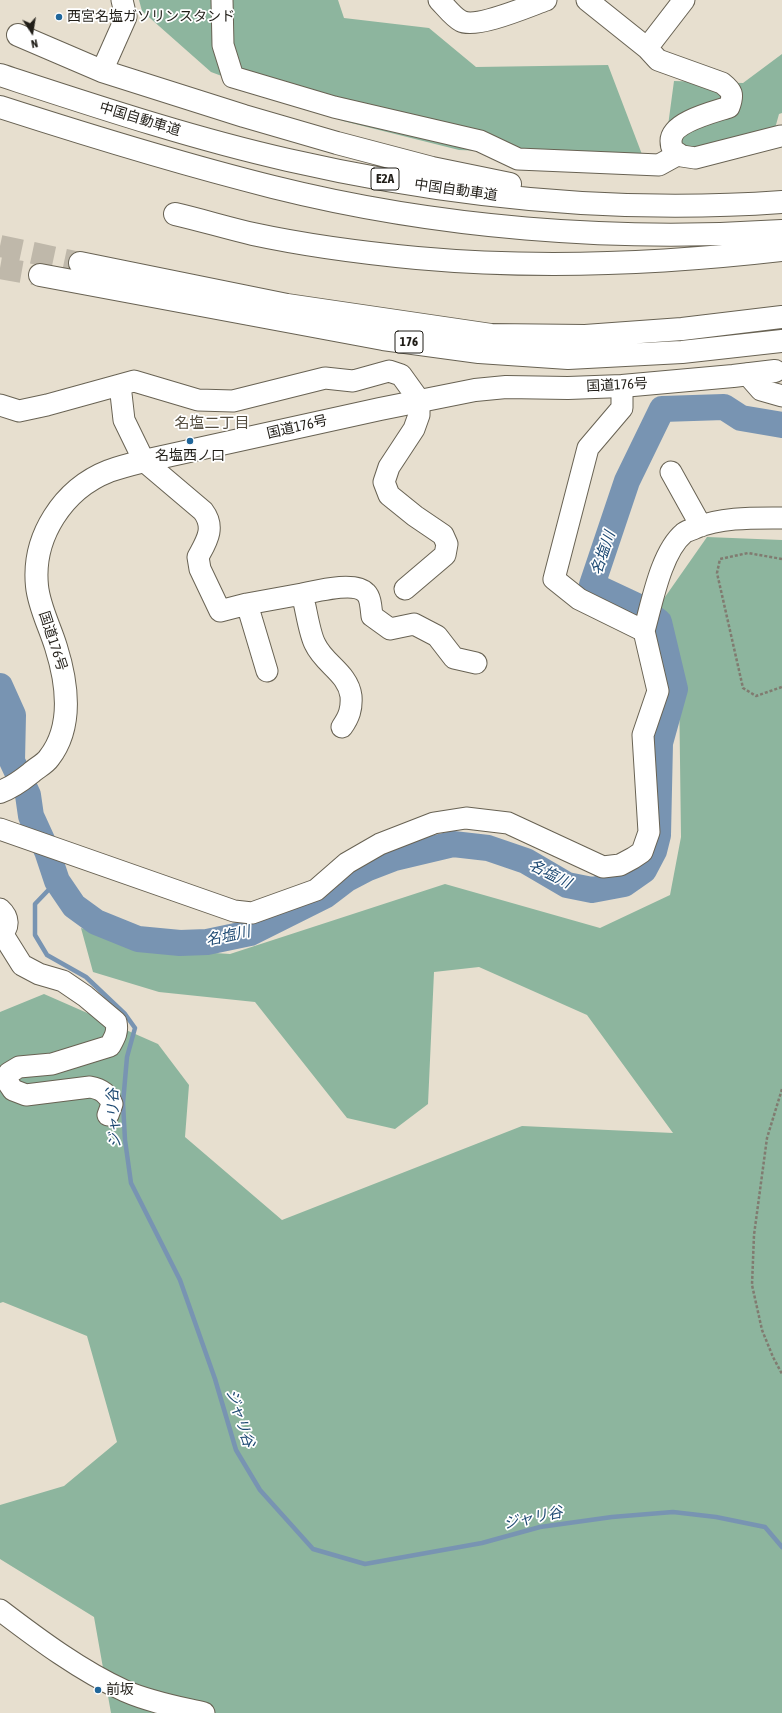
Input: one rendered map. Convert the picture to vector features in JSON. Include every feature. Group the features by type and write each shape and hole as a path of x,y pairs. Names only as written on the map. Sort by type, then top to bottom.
{"highway":[{"path":"18,35 102,71 337,143 432,168 495,182 646,205"},
{"name":"中国自動車道","path":"0,75 200,137 287,160 357,174 457,191 551,201 646,205 782,202"},
{"name":"中国自動車道","path":"0,107 185,164 274,188 395,212 456,221 552,230 642,235 739,234 782,231"},
{"path":"175,214 253,234 331,247 416,258 494,263 574,264 654,262 721,257 782,250"},
{"name":"176","path":"80,263 287,304 491,335 585,336 682,329 782,317"},
{"name":"176","path":"40,275 383,339 479,352 568,358 682,352 782,341"},
{"name":"国道176号","path":"0,792 22,780 49,758 63,734 66,710 65,678 40,600 37,586 37,566 43,537 57,514 72,494 95,478 108,472 144,461 419,400 475,390 506,387 568,388 622,386 775,371"}],"street":[{"path":"102,71 126,17 122,0"},
{"path":"222,0 223,45 233,77 334,107 480,141 518,159 659,165 678,154"},
{"path":"439,0 461,21 471,24 485,21 546,0"},
{"path":"587,0 647,48 658,60 722,83 730,90 732,98 729,107 687,122 674,131 671,140 673,150 678,154 695,158 782,132"},
{"path":"647,48 684,0"},
{"path":"0,405 19,411 47,405 134,381 198,400 233,402 326,378 353,381 389,371 401,375 419,400 418,415 414,429 389,467 384,482 389,495 415,516 444,535 447,544 445,554 405,589"},
{"path":"747,374 761,390 782,396"},
{"path":"120,385 124,420 144,461 192,502 208,518 210,528 207,541 198,557 200,569 220,611 247,604 302,594 353,587 366,592 369,598 372,616 390,628 414,624 437,636 454,658 476,663"},
{"path":"622,386 622,408 588,448 554,579 579,599 644,631"},
{"path":"672,472 701,526"},
{"path":"0,829 234,911 252,913 316,890 347,863 380,844 434,823 466,818 508,823 603,867 620,865 642,852 649,832 643,735 658,691 644,631 660,572 669,552 684,532 701,526 743,518 782,518"},
{"path":"302,594 314,644 349,687 352,705 349,718 342,727"},
{"path":"247,604 267,671"},
{"path":"0,909 7,918 6,929 1,934 22,965 39,974 63,982 85,996 116,1022 117,1029 116,1036 110,1046 52,1064 19,1067 9,1073 7,1081 13,1090 26,1095 90,1087 100,1089 110,1096 112,1104 108,1115"},
{"path":"0,1610 34,1636 99,1677 126,1691 160,1702 204,1713"}],"path":[{"path":"782,559 748,553 720,559 717,573 743,688 756,696 782,687"},
{"path":"782,1089 767,1138 754,1235 752,1285 762,1330 782,1374"}],"green space":[{"path":"139,0 338,0 344,18 429,28 476,67 608,65 643,157 459,150 343,121 211,72 142,11"},
{"path":"782,54 782,113 779,114 774,132 688,154 665,148 674,81 743,83"},
{"path":"707,537 782,540 782,1713 111,1713 94,1617 0,1559 0,1505 64,1486 117,1442 87,1336 3,1302 0,1303 0,1012 44,994 158,1044 189,1085 185,1137 282,1220 522,1126 673,1133 587,1015 479,967 434,972 428,1104 395,1129 347,1118 255,1002 159,992 93,972 81,928 154,949 230,954 445,884 600,928 670,895 681,837 679,684 658,607"}],"waterway":[{"name":"名塩川","path":"0,686 13,715 12,761 28,795 31,816 47,851 57,881 74,906 96,922 138,939 180,943 207,942 250,933 326,895 347,879 368,868 394,858 453,844 488,848 526,861 567,885 592,890 624,884 644,870 654,851 658,835 660,743 675,689 659,622 639,607 592,585 627,481 662,409 724,407 741,418 782,425"},
{"name":"ジャリ谷","path":"57,881 35,904 35,935 47,955 86,977 125,1014 135,1028 127,1057 123,1103 125,1140 131,1183 180,1280 215,1379 236,1450 260,1490 313,1549 365,1564 482,1543 540,1527 612,1517 673,1512 716,1517 765,1527 782,1547"}],"tunnel":[{"path":"0,246 80,263"},
{"path":"0,268 40,275"}],"place":[{"name":"西宮名塩ガソリンスタンド","path":"59,17"},
{"name":"名塩西ノ口","path":"190,441"},
{"name":"前坂","path":"98,1690"}],"district":[{"name":"名塩二丁目","path":"212,423"}]}
